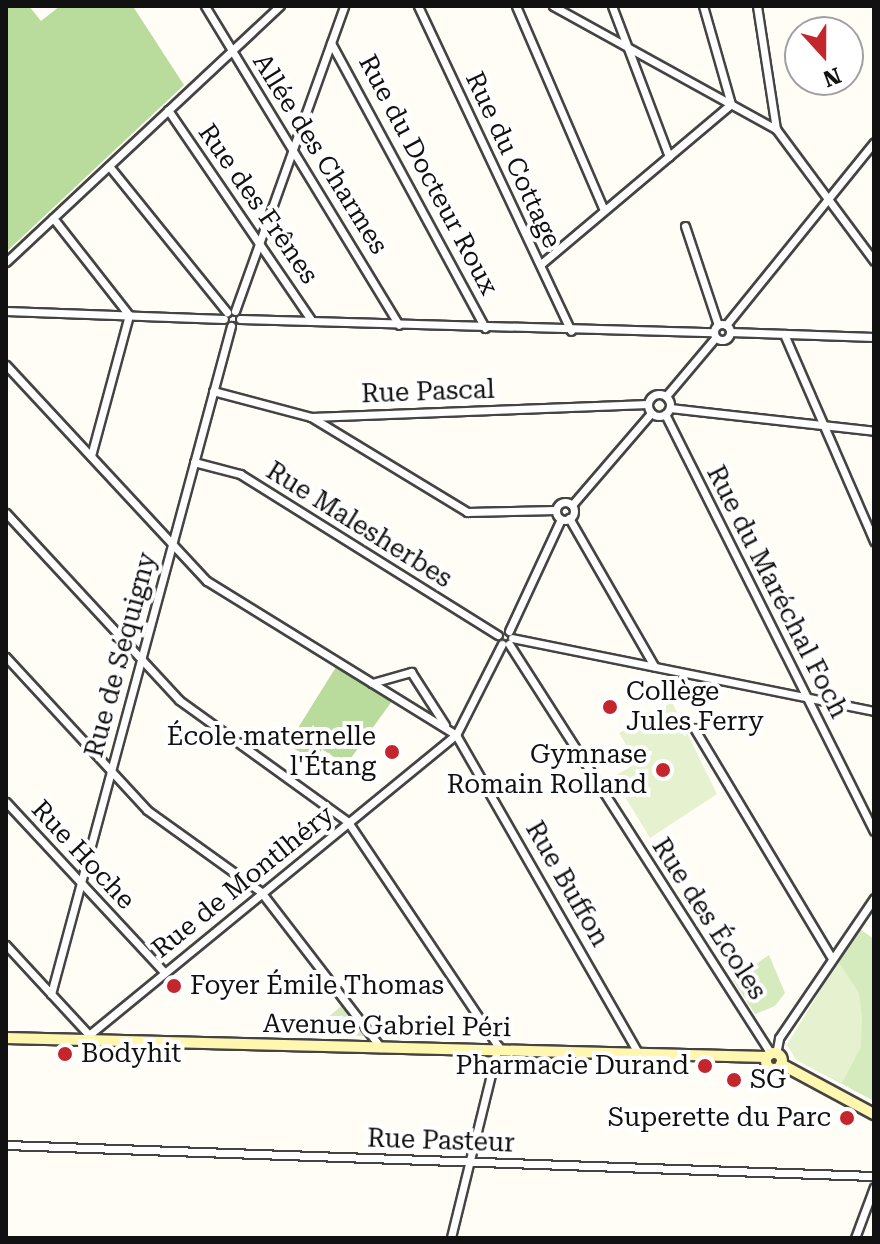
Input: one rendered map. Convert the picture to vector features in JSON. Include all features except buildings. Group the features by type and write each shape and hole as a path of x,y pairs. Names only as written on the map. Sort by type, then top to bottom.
{"street":[{"name":"Allée des Charmes","path":"205,6 399,325"},
{"path":"6,262 280,6"},
{"path":"231,315 344,6"},
{"name":"Rue du Cottage","path":"418,6 571,331"},
{"path":"516,6 604,210"},
{"path":"553,6 776,129 874,261"},
{"path":"612,6 669,157"},
{"path":"703,6 731,104"},
{"path":"757,6 776,129"},
{"name":"Rue du Docteur Roux","path":"331,43 485,328"},
{"path":"541,264 731,104"},
{"name":"Rue des Frênes","path":"168,110 312,321"},
{"path":"651,413 648,404 666,396 874,142"},
{"path":"109,166 231,315"},
{"path":"53,218 129,315"},
{"path":"685,226 720,330"},
{"path":"6,311 231,315 571,331 720,330 874,337"},
{"path":"91,456 129,315"},
{"name":"Rue de Séquigny","path":"51,994 231,326 231,315"},
{"path":"784,334 874,541"},
{"path":"6,365 215,587 446,726"},
{"name":"Rue Pascal","path":"213,391 311,417 648,404"},
{"name":"Rue du Maréchal Foch","path":"666,396 668,411 874,831"},
{"path":"556,510 563,502 572,505 651,413 668,411 874,431"},
{"path":"311,417 467,512 556,510 565,518 654,666"},
{"name":"Rue Malesherbes","path":"194,462 240,474 508,639"},
{"name":"Rue de Montlhéry","path":"89,1038 163,971 456,735 508,639 572,505"},
{"path":"6,513 179,700 348,822 500,1051 451,1238"},
{"path":"508,639 874,711"},
{"name":"Rue des Écoles","path":"508,639 774,1057"},
{"path":"6,657 153,815 261,892 381,1048"},
{"path":"372,683 411,672 446,726"},
{"name":"Rue Buffon","path":"446,726 456,735 639,1054"},
{"path":"694,728 832,959"},
{"name":"Rue Hoche","path":"6,802 163,971"},
{"path":"774,1057 779,1038 874,898"},
{"path":"6,945 89,1038"},
{"name":"Avenue Gabriel Péri","path":"6,1038 774,1057 874,1114"},
{"path":"765,1043 779,1038"},
{"name":"Rue Pasteur","path":"6,1145 874,1176"},
{"path":"855,1238 874,1187"}],"green space":[{"path":"6,6 29,6 41,21 60,6 134,8 184,85 6,252"},
{"path":"336,667 392,701 346,765 322,749 313,762 288,744"},
{"name":"Gymnase Romain Rolland","path":"672,702 717,794 650,838 613,777 637,763 619,733"},
{"path":"860,929 874,939 874,1101 797,1060 787,1045"},
{"path":"769,955 785,993 775,1006 755,1014 733,980"},
{"path":"838,961 859,993 862,1016 861,1047 842,1083 797,1060 787,1045"},
{"path":"345,1003 348,1016 364,1036 326,1035 327,1018"}],"place":[{"name":"Collège Jules Ferry","path":"610,707"},
{"name":"École maternelle l'Étang","path":"392,752"},
{"name":"Gymnase Romain Rolland","path":"663,770"},
{"name":"Foyer Émile Thomas","path":"174,986"},
{"name":"Bodyhit","path":"65,1054"},
{"name":"Pharmacie Durand","path":"705,1066"},
{"name":"SG","path":"734,1080"},
{"name":"Superette du Parc","path":"847,1118"}]}
